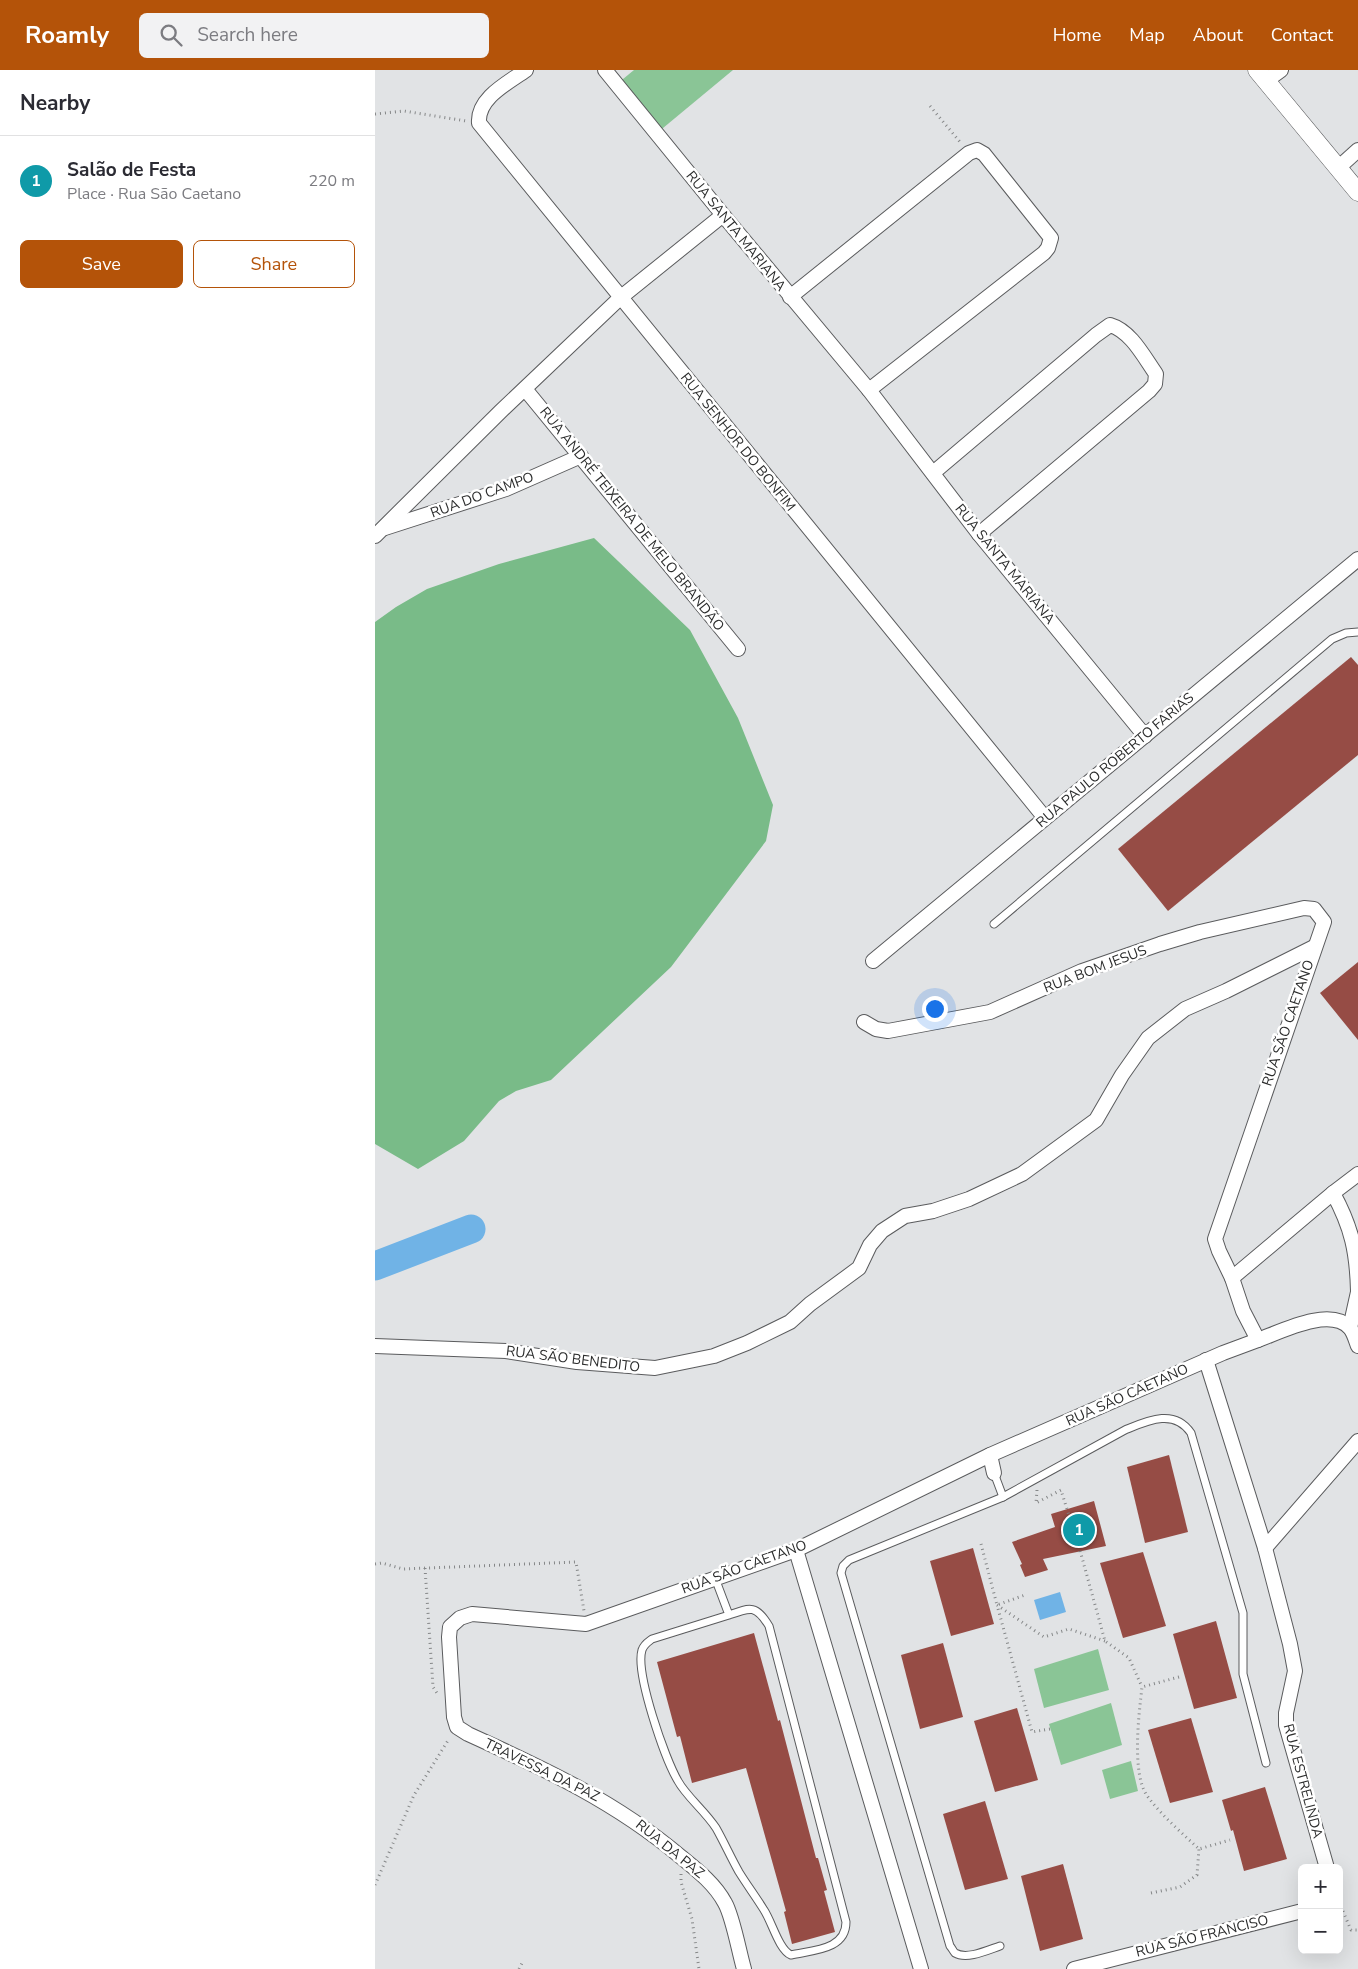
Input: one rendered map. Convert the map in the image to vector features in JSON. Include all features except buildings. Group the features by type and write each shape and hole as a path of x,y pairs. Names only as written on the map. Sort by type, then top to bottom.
{"street":[{"path":"479,123 478,116 483,104 526,70"},
{"name":"RUA SANTA MARIANA","path":"605,70 869,390 979,534 1145,736"},
{"path":"1281,70 1262,75 1358,192"},
{"name":"RUA SENHOR DO BONFIM","path":"479,123 1045,818"},
{"path":"790,296 969,153 977,150 984,154 1051,238 1048,248 869,390"},
{"path":"1338,168 1358,150"},
{"name":"RUA DO CAMPO","path":"378,533 620,298 723,215"},
{"path":"933,473 1096,335 1111,325 1127,335 1156,374 1155,384 979,534"},
{"name":"RUA ANDRÉ TEIXEIRA DE MELO BRANDÃO","path":"525,389 738,649"},
{"name":"RUA DO CAMPO","path":"378,533 505,489 581,456"},
{"name":"RUA PAULO ROBERTO FARIAS","path":"873,961 1358,559"},
{"name":"RUA BOM JESUS","path":"864,1022 876,1029 888,1031 990,1012 1082,971 1160,944 1200,932 1304,908 1314,909 1324,922"},
{"name":"RUA SÃO CAETANO","path":"586,1624 796,1550 990,1456 1206,1360 1258,1340 1243,1311 1232,1278 1215,1239 1324,922"},
{"name":"RUA SÃO BENEDITO","path":"375,1346 506,1351 577,1362 655,1368 714,1356 747,1343 790,1322 810,1304 859,1268 870,1244 882,1231 905,1216 933,1211 969,1199 1021,1174 1096,1120 1122,1075 1148,1038 1185,1009 1226,991 1314,947"},
{"path":"1232,1278 1358,1174"},
{"path":"1333,1193 1343,1212 1353,1239 1357,1265 1358,1292 1350,1328"},
{"path":"1258,1340 1315,1320 1329,1318 1339,1321 1350,1328 1358,1346"},
{"name":"RUA ESTRELINDA","path":"1206,1360 1265,1548 1290,1644 1295,1671 1286,1713 1286,1725 1326,1864"},
{"path":"1265,1548 1358,1441"},
{"path":"990,1456 994,1473"},
{"path":"796,1550 921,1969"},
{"path":"457,1727 454,1716 449,1637 451,1627 460,1618 472,1614 586,1624"},
{"name":"TRAVESSA DA PAZ","path":"457,1727 586,1790 626,1814"},
{"name":"RUA DA PAZ","path":"626,1814 700,1873 726,1905 744,1969"},
{"name":"RUA SÃO FRANCISO","path":"1074,1969 1298,1912"}],"lane":[{"path":"994,924 1332,639 1346,633 1358,632"},
{"path":"1000,1946 963,1955 955,1953 950,1946 841,1572 843,1566 849,1560 1003,1497 1125,1430 1146,1421 1161,1418 1174,1419 1186,1426 1191,1433 1243,1613 1243,1674 1266,1763"},
{"path":"994,1473 1003,1497"},
{"path":"715,1578 729,1616"},
{"path":"747,1609 754,1610 761,1613 769,1626 846,1922 845,1934 840,1941 828,1947 791,1955 783,1949 771,1921 740,1874 716,1828 679,1783 667,1759 647,1698 642,1661 642,1651 645,1644 653,1639 729,1616 747,1609"}],"path":[{"path":"930,106 969,153"},
{"path":"375,114 404,111 479,123"},
{"path":"1037,1478 1036,1503 1061,1490 1105,1641"},
{"path":"981,1544 1032,1732 1050,1729"},
{"path":"375,1564 382,1563 403,1570 576,1562 586,1624"},
{"path":"425,1568 433,1687 438,1695"},
{"path":"997,1605 1025,1595"},
{"path":"997,1605 1044,1637 1069,1629 1105,1641 1129,1658 1141,1687 1137,1741 1140,1776 1146,1796 1199,1849 1197,1876 1180,1887 1151,1893"},
{"path":"1141,1687 1179,1677"},
{"path":"375,1885 414,1795 457,1727"},
{"path":"1199,1849 1230,1840"},
{"path":"680,1856 681,1882 692,1918 699,1969"},
{"path":"1342,1909 1351,1930 1358,1930"},
{"path":"519,1969 523,1961"}],"green space":[{"path":"634,70 733,70 657,133 617,84"},
{"path":"594,538 690,630 738,718 773,805 766,841 671,967 551,1080 516,1091 499,1101 464,1141 418,1169 375,1144 375,622 427,589 499,564"},
{"path":"1098,1649 1109,1690 1044,1708 1034,1669"},
{"path":"1111,1703 1122,1745 1061,1765 1049,1724"},
{"path":"1131,1761 1138,1791 1110,1799 1102,1770"}],"water":[{"path":"1060,1592 1066,1612 1040,1620 1034,1600"}],"waterway":[{"path":"375,1266 471,1229"}],"place":[{"name":"Salão de Festa","path":"1079,1530"}]}
